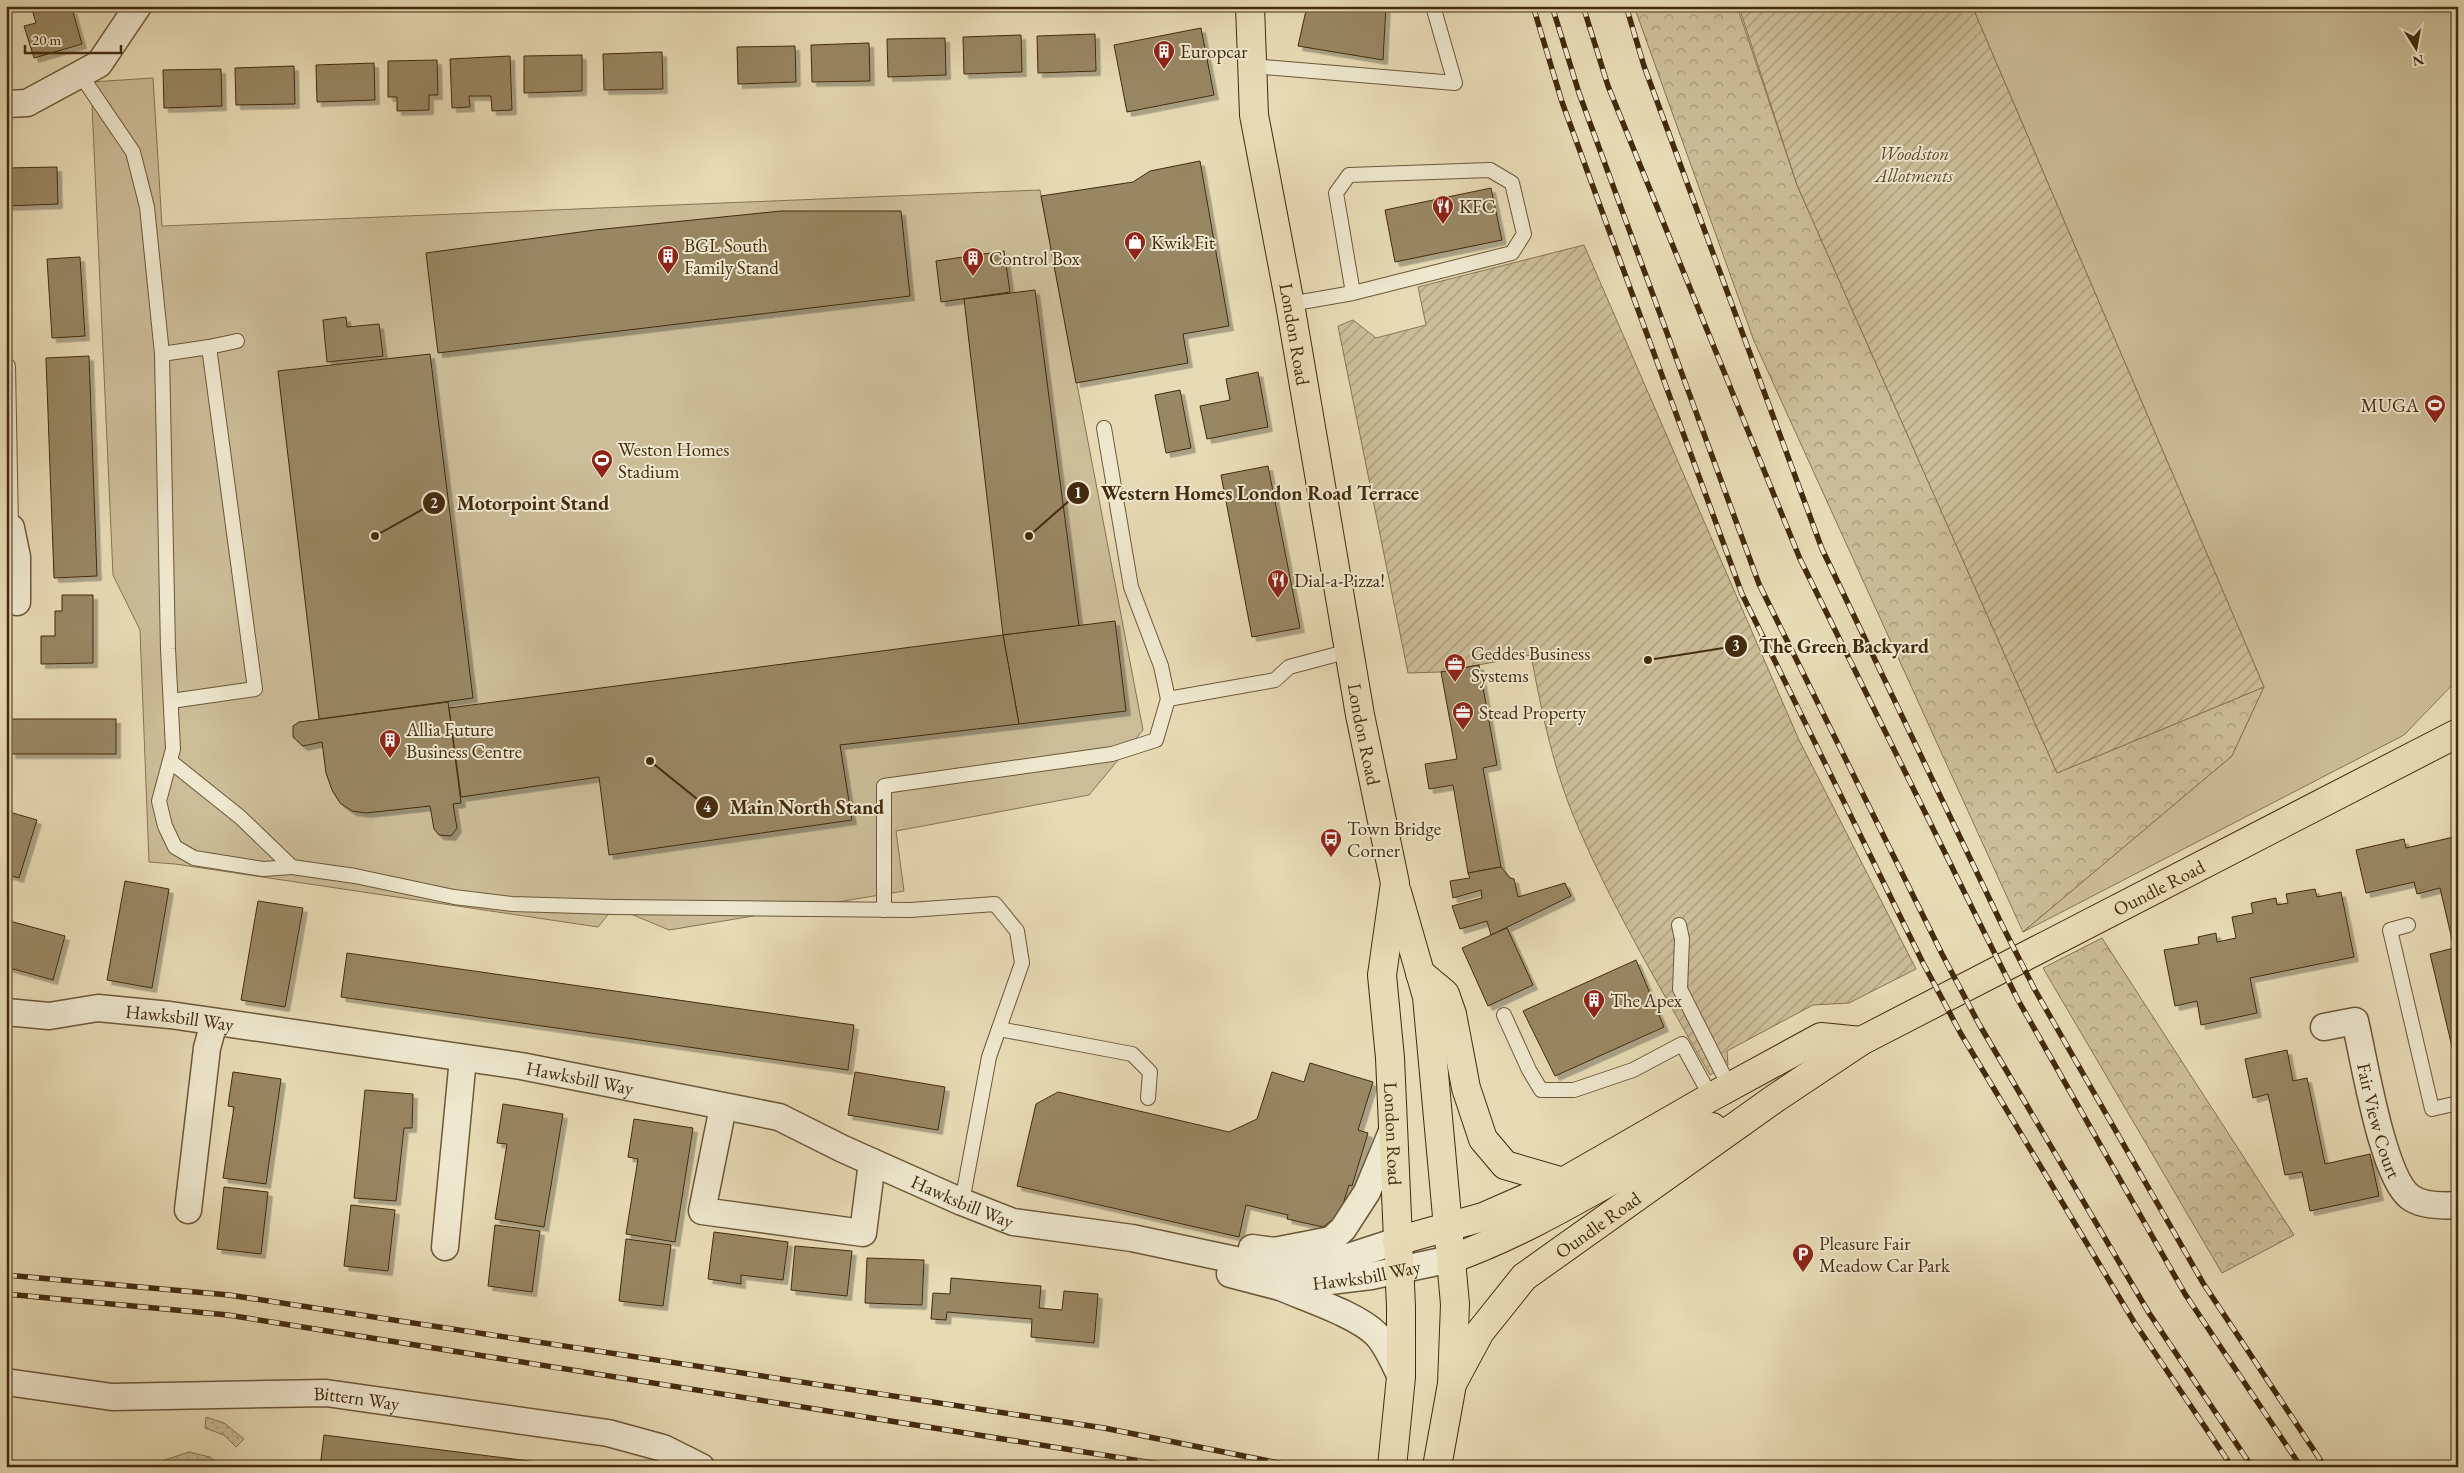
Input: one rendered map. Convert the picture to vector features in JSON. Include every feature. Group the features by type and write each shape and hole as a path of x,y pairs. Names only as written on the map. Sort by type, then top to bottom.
{"main road":[{"name":"London Road","path":"1250,6 1254,115 1290,304 1349,651 1395,883 1382,975 1390,1058 1399,1270 1401,1377 1392,1463"},
{"name":"Oundle Road","path":"1452,1384 1480,1332 1524,1277 1777,1097 1861,1041 2458,733"},
{"path":"1395,883 1427,997 1455,1304 1452,1384 1438,1460"},
{"path":"1420,973 1445,994 1452,1014 1466,1088 1483,1139 1505,1165 1564,1182"},
{"path":"1397,1241 1483,1217 1564,1182 1720,1091 1820,1036 1861,1041"},
{"name":"Oundle Road","path":"1451,1258 1511,1235 1565,1208 1664,1150 1777,1097"}],"street":[{"path":"6,104 27,103 100,64 138,6"},
{"path":"8,527 17,558 17,602"},
{"name":"Hawksbill Way","path":"6,1012 49,1016 98,1008 170,1015 520,1066 778,1117 872,1162 962,1202 1013,1222 1132,1238 1240,1261 1292,1268 1345,1258 1397,1241"},
{"name":"Fair View Court","path":"2324,1027 2355,1021 2386,1156 2397,1184 2410,1198 2429,1204 2458,1205"},
{"path":"188,1210 208,1048 214,1022"},
{"path":"445,1247 463,1058"},
{"path":"723,1107 702,1210 863,1233 872,1162"},
{"name":"Hawksbill Way","path":"1132,1238 1193,1237 1274,1251 1331,1240 1343,1229 1368,1192 1393,1129"},
{"name":"Hawksbill Way","path":"1132,1238 1152,1252 1280,1287 1360,1323 1376,1334 1388,1350 1401,1377"},
{"name":"Hawksbill Way","path":"1280,1287 1330,1283 1451,1258"},
{"name":"Bittern Way","path":"6,1382 112,1397 326,1393 608,1433 663,1448 701,1467"}],"lane":[{"path":"1252,66 1455,83 1433,6"},
{"path":"80,74 133,152 147,207 162,354 173,749 159,801 165,826 175,847 194,858 253,868 292,867 355,876 454,897 512,904 884,910 995,904 1017,931 1022,963 989,1057 962,1202"},
{"path":"1290,304 1353,294 1512,253 1524,234 1512,183 1490,170 1349,175 1336,193 1353,294"},
{"path":"162,354 237,341"},
{"path":"171,701 256,689 209,347"},
{"path":"8,366 8,527"},
{"path":"884,910 884,786 1112,754 1156,740 1168,700 1162,666 1130,587 1104,428"},
{"path":"1168,700 1276,680 1289,667 1349,651"},
{"path":"170,761 240,817 292,867"},
{"path":"1679,925 1682,939 1680,989 1720,1091"},
{"path":"2408,925 2390,930 2432,1109 2458,1103"},
{"path":"1504,1015 1529,1070 1541,1090 1574,1090 1633,1070 1682,1044 1720,1091"},
{"path":"999,1029 1132,1054 1150,1072 1148,1098"}],"green space":[{"path":"1634,6 1737,6 1797,185 2057,773 2264,687 2232,756 2023,932 1754,341"},
{"name":"Woodston Allotments","path":"1760,6 1972,6 2264,687 2057,773 1797,185 1741,13"},
{"path":"1972,6 2458,6 2458,679 2404,735 2023,932 2232,756 2264,687"},
{"name":"Weston Homes Stadium","path":"153,78 162,226 1040,190 1143,730 1089,795 896,831 904,891 669,930 614,907 598,927 175,864 149,862 140,630 113,575 91,82"},
{"path":"1584,245 1799,740 1916,969 1849,1003 1813,1005 1727,1051 1728,1065 1710,1075 1624,922 1578,827 1555,764 1531,655 1441,672 1408,673 1338,326 1353,320 1376,338 1426,325 1418,287"},
{"path":"2102,938 2294,1235 2222,1273 2043,968"},
{"path":"206,1417 224,1423 244,1439 236,1447 224,1435 205,1428"},
{"path":"189,1452 210,1457 222,1467 154,1467 165,1460"}],"building":[{"path":"31,6 66,6 67,10 72,9 82,44 34,58 24,26 36,23"},
{"path":"1307,6 1386,6 1383,60 1298,46"},
{"name":"Europcar","path":"1201,28 1214,95 1127,112 1114,45"},
{"path":"1095,34 1096,71 1038,73 1037,36"},
{"path":"1021,35 1022,72 964,74 963,37"},
{"path":"945,38 946,75 888,77 887,39"},
{"path":"869,43 870,81 812,82 811,45"},
{"path":"795,46 796,82 738,84 737,47"},
{"path":"662,52 663,89 604,90 603,54"},
{"path":"582,55 582,91 524,93 524,56"},
{"path":"510,56 512,110 492,111 491,96 469,96 470,107 452,108 450,59"},
{"path":"437,60 438,95 429,95 429,110 397,111 397,97 388,97 388,61"},
{"path":"374,63 375,100 317,102 316,65"},
{"path":"294,66 295,104 236,105 235,68"},
{"path":"221,69 222,106 164,108 163,70"},
{"name":"Kwik Fit","path":"1200,161 1229,326 1183,334 1188,363 1076,383 1041,196 1133,182 1150,171"},
{"path":"57,167 58,204 6,206 6,168"},
{"name":"KFC","path":"1491,188 1502,240 1395,262 1385,210"},
{"name":"BGL South Family Stand","path":"781,211 901,211 910,296 438,353 426,253 595,230"},
{"name":"Control Box","path":"1004,251 1010,292 941,302 936,261"},
{"path":"80,257 85,336 52,338 47,259"},
{"path":"1035,290 1079,626 1003,635 964,299"},
{"path":"346,317 347,327 379,324 383,356 327,362 323,320"},
{"path":"430,354 473,698 319,719 278,371"},
{"path":"89,356 97,576 54,578 46,358"},
{"path":"1258,372 1268,427 1207,439 1200,406 1230,400 1226,379"},
{"path":"1180,390 1191,448 1166,453 1155,395"},
{"path":"1268,466 1300,628 1252,637 1221,475"},
{"path":"62,595 93,595 93,663 41,664 41,636 55,636 55,611 62,611"},
{"path":"1115,621 1126,711 1019,724 1003,635"},
{"path":"1003,635 1019,724 840,745 852,820 609,855 599,777 461,797 449,708"},
{"path":"1479,665 1497,765 1483,768 1501,867 1468,873 1453,785 1429,789 1425,764 1457,759 1441,672"},
{"name":"Allia Future Business Centre","path":"448,702 461,803 453,804 457,828 451,836 439,835 434,829 430,806 366,813 352,811 340,803 332,790 326,773 322,742 303,746 293,737 293,726 299,722"},
{"path":"11,719 116,719 116,754 11,754"},
{"path":"6,811 37,820 19,878 6,874"},
{"path":"2458,836 2458,943 2453,944 2440,888 2417,894 2414,882 2366,893 2356,850 2404,839 2406,848"},
{"path":"1501,867 1510,878 1514,879 1518,897 1565,883 1571,896 1491,935 1487,921 1460,929 1452,906 1482,898 1481,890 1453,898 1450,881 1470,878 1468,873"},
{"path":"125,881 169,889 152,988 107,980"},
{"path":"2315,889 2317,897 2341,892 2354,957 2250,978 2257,1013 2201,1025 2197,1001 2175,1006 2164,950 2199,944 2198,937 2216,933 2217,942 2236,938 2232,917 2253,913 2251,903 2276,898 2277,905 2288,903 2286,894"},
{"path":"258,901 303,908 285,1007 241,1000"},
{"path":"6,920 65,936 53,980 6,967"},
{"path":"1507,928 1533,985 1488,1006 1462,948"},
{"path":"2458,947 2458,1072 2430,954"},
{"path":"347,953 854,1025 848,1070 341,997"},
{"name":"The Apex","path":"1636,960 1664,1027 1555,1076 1523,1011"},
{"path":"2287,1050 2293,1081 2307,1078 2325,1164 2370,1154 2379,1196 2310,1211 2302,1172 2285,1175 2268,1094 2253,1098 2245,1059"},
{"path":"1310,1063 1373,1082 1358,1130 1368,1133 1352,1186 1349,1185 1340,1214 1323,1227 1287,1219 1288,1215 1246,1205 1239,1237 1017,1186 1036,1104 1058,1092 1229,1132 1257,1119 1272,1072 1304,1082"},
{"path":"233,1072 281,1079 266,1184 223,1178 234,1107 228,1106"},
{"path":"855,1072 945,1087 938,1130 848,1115"},
{"path":"365,1090 413,1094 412,1128 404,1128 396,1201 354,1198"},
{"path":"503,1104 563,1114 544,1227 495,1219 507,1144 497,1143"},
{"path":"634,1119 693,1128 675,1242 626,1234 638,1159 628,1157"},
{"path":"224,1187 268,1192 261,1254 217,1249"},
{"path":"351,1205 395,1210 388,1271 344,1266"},
{"path":"495,1225 540,1231 532,1292 488,1286"},
{"path":"714,1232 788,1242 783,1280 741,1275 741,1284 708,1279"},
{"path":"626,1239 671,1245 663,1306 619,1301"},
{"path":"795,1246 852,1251 847,1296 791,1290"},
{"path":"867,1258 924,1260 922,1305 865,1303"},
{"path":"951,1278 1041,1286 1039,1308 1062,1310 1064,1291 1098,1294 1094,1343 1031,1337 1032,1319 947,1312 946,1320 931,1319 933,1293 950,1294"},
{"path":"324,1435 497,1457 578,1467 320,1467"}],"railway":[{"path":"1533,6 1562,102 1742,594 1923,963 1961,1034 2134,1322 2232,1467"},
{"path":"1552,6 1579,93 1759,584 1942,954 1979,1024 2149,1313 2252,1467"},
{"path":"1583,6 1608,86 1800,559 2018,1000 2185,1294 2301,1467"},
{"path":"1626,6 1644,66 1822,549 2035,990 2203,1283 2325,1467"},
{"path":"6,1275 229,1295 1104,1428 1299,1467"},
{"path":"6,1294 228,1315 1178,1467"}],"place":[{"name":"Europcar","path":"1164,70"},
{"name":"KFC","path":"1443,225"},
{"name":"Kwik Fit","path":"1135,261"},
{"name":"BGL South Family Stand","path":"668,275"},
{"name":"Control Box","path":"973,277"},
{"name":"MUGA","path":"2435,424"},
{"name":"Weston Homes Stadium","path":"602,479"},
{"name":"Motorpoint Stand","path":"375,536"},
{"name":"Western Homes London Road Terrace","path":"1029,536"},
{"name":"Dial-a-Pizza!","path":"1278,599"},
{"name":"The Green Backyard","path":"1648,660"},
{"name":"Geddes Business Systems","path":"1455,683"},
{"name":"Stead Property","path":"1463,731"},
{"name":"Allia Future Business Centre","path":"390,759"},
{"name":"Main North Stand","path":"650,761"},
{"name":"Town Bridge Corner","path":"1331,858"},
{"name":"The Apex","path":"1594,1019"},
{"name":"Pleasure Fair Meadow Car Park","path":"1803,1273"}]}
